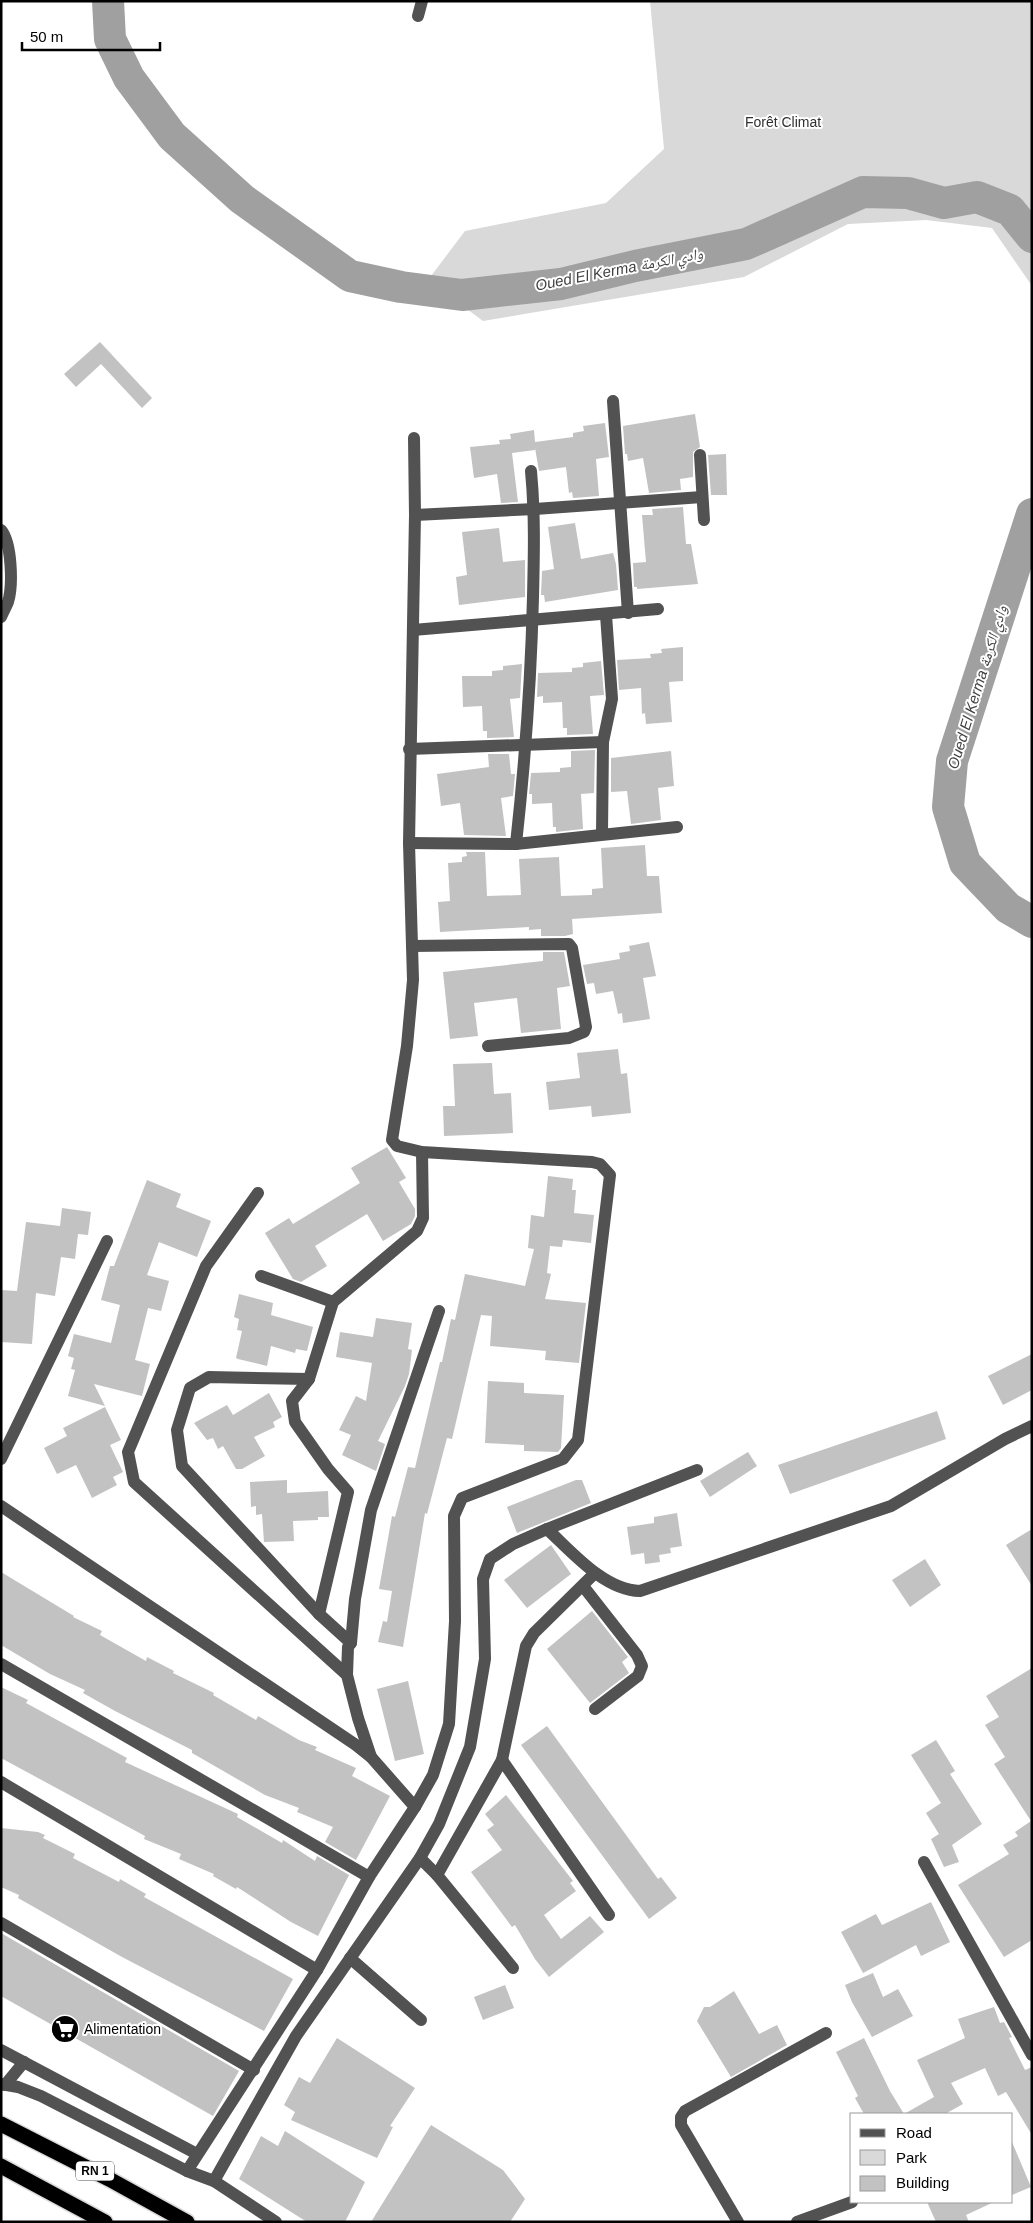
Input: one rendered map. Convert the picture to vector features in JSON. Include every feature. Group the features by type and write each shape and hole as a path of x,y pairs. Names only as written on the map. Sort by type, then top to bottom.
{"highway":[{"name":"RN 1","path":"1,2124 109,2179 187,2222"},
{"path":"1,2166 105,2222"}],"street":[{"path":"418,16 422,1"},
{"path":"613,401 628,613"},
{"path":"187,2171 317,1970 369,1877 415,1806 433,1774 449,1724 455,1621 454,1516 457,1506 462,1498 563,1458 578,1440 610,1175 600,1164 592,1162 422,1152 397,1146 392,1140 407,1046 413,980 409,844 409,750 416,515 414,438"},
{"path":"700,455 704,520"},
{"path":"516,844 527,746 535,509 531,471"},
{"path":"416,515 702,497"},
{"path":"1,530 6,535 11,564 8,601 1,616"},
{"path":"413,630 606,615 658,609"},
{"path":"602,834 603,742 612,699 606,615"},
{"path":"409,750 603,742"},
{"path":"409,844 516,844 677,827"},
{"path":"412,946 569,944 572,948 586,1027 584,1032 569,1038 488,1046"},
{"path":"319,1614 348,1492 328,1469 295,1422 292,1401 309,1379 333,1302 417,1231 423,1218 422,1152"},
{"path":"258,1193 206,1266 128,1452 134,1482 347,1675"},
{"path":"1,1459 107,1241"},
{"path":"261,1276 333,1302"},
{"path":"372,1757 358,1718 347,1675 348,1647 351,1643 355,1599 370,1510 439,1311"},
{"path":"309,1379 209,1377 190,1388 177,1430 182,1466 319,1614 351,1643"},
{"path":"547,1529 595,1573 629,1591 640,1591 891,1506 1005,1439 1032,1426"},
{"path":"214,2182 296,2036 420,1858 439,1824 470,1747 485,1659 483,1579 490,1560 513,1544 547,1529 697,1470"},
{"path":"1,1506 372,1757 415,1806"},
{"path":"437,1875 502,1760 526,1646 534,1632 595,1573"},
{"path":"583,1586 637,1655 642,1666 638,1676 595,1709"},
{"path":"1,1664 369,1877"},
{"path":"502,1760 609,1916"},
{"path":"1,1782 317,1970"},
{"path":"420,1858 437,1875 513,1968"},
{"path":"924,1862 1032,2055"},
{"path":"1,1923 254,2070"},
{"path":"350,1958 421,2020"},
{"path":"738,2222 681,2125 681,2117 685,2111 826,2032"},
{"path":"1,2050 197,2154"},
{"path":"3,2084 24,2062"},
{"path":"3,2084 18,2087 41,2096 187,2171 214,2182 276,2222"},
{"path":"797,2222 850,2203"}],"green space":[{"name":"Forêt Climat","path":"650,1 1032,1 1032,286 992,228 926,220 848,224 744,277 483,321 428,280 465,231 606,203 664,149"}],"building":[{"path":"100,342 152,398 142,408 101,364 76,387 64,374"},
{"path":"695,414 700,447 693,452 693,477 680,479 681,490 649,493 643,458 628,461 627,454 625,454 623,426"},
{"path":"605,423 609,457 596,459 599,496 573,498 572,492 569,493 566,467 539,471 535,448 535,450 512,453 518,502 501,503 497,474 474,478 470,447 500,444 499,440 511,439 510,434 534,430 535,442 573,437 573,433 584,431 583,426"},
{"path":"726,454 727,495 711,495 708,455"},
{"path":"683,507 686,544 691,544 698,584 637,589 637,587 634,587 633,563 646,562 642,515 653,515 652,509"},
{"path":"575,523 581,559 613,553 618,590 545,602 544,595 541,595 542,571 554,569 548,527"},
{"path":"499,528 503,562 525,560 525,597 459,605 456,577 467,575 462,532"},
{"path":"683,647 683,681 669,682 672,722 646,724 645,713 642,714 641,688 619,690 617,660 651,658 650,654 662,653 661,649"},
{"path":"601,661 604,695 590,696 593,734 567,735 567,728 563,728 562,702 543,703 543,696 537,697 538,673 572,672 572,668 583,667 583,663"},
{"path":"522,664 520,698 510,699 514,737 487,738 487,731 483,731 482,706 463,707 462,676 492,676 492,671 503,670 503,666"},
{"path":"595,750 594,793 581,794 583,829 556,832 556,827 553,827 552,803 532,804 532,794 529,794 531,773 560,772 560,768 571,767 571,751"},
{"path":"671,751 674,786 658,788 661,820 631,824 627,791 611,792 611,758"},
{"path":"488,754 509,754 511,774 515,774 513,796 501,798 506,836 464,835 460,803 441,806 437,774 489,767"},
{"path":"645,845 647,876 659,876 662,913 572,919 573,934 565,936 541,936 541,929 529,930 529,927 440,932 438,902 450,901 448,863 462,862 462,857 467,856 466,852 485,852 487,896 521,895 519,859 559,857 561,896 592,895 592,889 603,888 601,848"},
{"path":"649,942 656,976 643,978 650,1019 623,1023 622,1013 618,1014 613,991 596,994 594,983 587,984 583,965 620,959 619,953 630,951 629,946"},
{"path":"543,952 564,952 570,986 557,988 561,1029 521,1033 517,998 474,1003 478,1036 450,1039 443,972 543,961"},
{"path":"618,1049 621,1074 627,1073 631,1113 592,1117 591,1106 549,1110 546,1082 580,1078 577,1053"},
{"path":"492,1063 494,1094 511,1093 513,1133 444,1136 443,1106 455,1106 453,1064"},
{"path":"387,1147 406,1178 399,1182 415,1209 415,1216 411,1224 383,1241 367,1214 315,1246 327,1266 301,1282 293,1279 265,1233 289,1218 293,1224 360,1183 351,1168"},
{"path":"548,1176 573,1179 572,1190 576,1190 574,1213 594,1215 591,1243 563,1240 562,1247 550,1246 547,1273 551,1274 545,1299 586,1303 579,1363 545,1360 546,1351 490,1346 492,1316 481,1315 452,1439 447,1438 427,1514 425,1513 403,1647 378,1642 383,1621 387,1622 392,1591 379,1589 392,1516 395,1517 408,1467 415,1468 451,1319 455,1320 465,1274 525,1286 534,1249 528,1248 531,1215 544,1217"},
{"path":"147,1180 181,1194 176,1207 211,1221 197,1257 159,1242 147,1275 169,1281 161,1311 148,1308 135,1360 150,1364 142,1396 94,1384 105,1406 68,1396 75,1370 71,1369 74,1358 68,1356 74,1334 111,1343 120,1305 101,1300 110,1266 114,1266"},
{"path":"62,1208 91,1212 88,1235 78,1234 75,1259 61,1257 55,1296 36,1293 32,1344 1,1342 1,1290 17,1291 26,1222 60,1226"},
{"path":"239,1294 273,1303 271,1315 313,1327 307,1351 296,1349 295,1353 271,1346 267,1366 236,1358 242,1331 237,1330 239,1319 234,1317"},
{"path":"376,1318 412,1323 408,1349 412,1350 409,1374 405,1386 378,1441 385,1444 376,1471 342,1455 351,1435 339,1430 356,1396 366,1401 372,1363 336,1357 340,1332 373,1337"},
{"path":"1032,1354 1032,1390 1003,1405 988,1376"},
{"path":"488,1381 524,1383 524,1393 564,1395 561,1448 558,1452 524,1451 524,1445 485,1443"},
{"path":"269,1393 282,1417 273,1422 275,1427 254,1437 265,1456 242,1469 236,1469 223,1446 218,1449 213,1438 207,1440 194,1423 227,1405 233,1415"},
{"path":"105,1407 121,1440 110,1445 123,1472 113,1477 117,1485 92,1498 76,1465 57,1474 44,1448 67,1436 63,1428"},
{"path":"937,1411 946,1439 790,1494 778,1465"},
{"path":"748,1452 757,1466 710,1497 700,1481"},
{"path":"287,1480 287,1493 328,1491 329,1517 318,1517 318,1520 293,1521 294,1541 264,1542 262,1514 256,1515 256,1506 251,1507 250,1482"},
{"path":"576,1480 582,1480 591,1503 517,1533 507,1507"},
{"path":"677,1513 682,1546 670,1548 671,1553 659,1555 660,1562 645,1564 644,1553 631,1555 627,1527 654,1523 654,1517"},
{"path":"1032,1529 1032,1586 1006,1545"},
{"path":"551,1545 571,1574 527,1608 504,1580"},
{"path":"925,1559 941,1585 910,1607 892,1580"},
{"path":"1,1572 73,1617 102,1631 100,1635 146,1661 147,1657 174,1671 173,1673 214,1693 213,1695 256,1720 258,1716 299,1740 317,1747 315,1750 356,1768 352,1776 390,1796 356,1860 325,1842 333,1827 297,1812 299,1808 265,1795 192,1753 192,1750 115,1711 83,1693 85,1690 50,1674 1,1645"},
{"path":"592,1611 628,1657 622,1662 629,1673 590,1703 547,1649"},
{"path":"1032,1668 1032,1940 1004,1957 958,1885 1009,1854 1003,1845 1018,1836 1015,1832 1031,1821 994,1764 1005,1757 985,1725 999,1717 986,1696"},
{"path":"408,1681 424,1754 395,1761 377,1689"},
{"path":"1,1687 28,1700 26,1703 127,1758 125,1762 238,1814 237,1817 282,1843 283,1840 315,1861 317,1856 349,1875 318,1936 291,1922 237,1887 236,1889 213,1876 214,1874 179,1859 181,1854 144,1839 145,1836 1,1758"},
{"path":"547,1726 658,1879 661,1877 677,1898 649,1919 521,1745"},
{"path":"936,1740 955,1771 950,1774 982,1824 952,1845 959,1862 944,1867 931,1839 939,1834 926,1813 941,1803 911,1755"},
{"path":"506,1795 573,1881 570,1883 576,1891 544,1915 561,1939 590,1916 604,1932 549,1977 535,1959 515,1925 512,1927 471,1872 502,1850 487,1830 494,1825 485,1814"},
{"path":"1,1828 38,1832 45,1835 43,1838 75,1854 73,1858 119,1882 120,1879 146,1894 144,1897 293,1979 264,2031 122,1957 18,1898 19,1895 1,1887"},
{"path":"931,1902 950,1942 921,1956 916,1945 863,1973 841,1932 876,1914 882,1925"},
{"path":"1,1933 239,2071 213,2116 1,1996"},
{"path":"873,1973 883,1997 898,1989 913,2016 872,2037 852,2002 845,1985"},
{"path":"505,1985 514,2008 483,2020 474,1997"},
{"path":"734,1991 759,2034 777,2025 787,2045 731,2077 697,2021 704,2007 710,2007"},
{"path":"994,2007 1000,2023 1004,2022 1012,2037 1009,2038 1025,2070 1032,2067 1032,2135 1006,2092 998,2096 985,2068 951,2083 963,2104 947,2113 906,2113 934,2097 917,2060 965,2038 958,2019"},
{"path":"337,2038 415,2088 390,2126 393,2127 377,2158 291,2120 295,2112 284,2105 299,2077 310,2083"},
{"path":"864,2038 890,2091 903,2113 863,2113 855,2098 858,2096 836,2052"},
{"path":"431,2125 503,2170 525,2199 510,2222 371,2222"},
{"path":"285,2131 365,2182 345,2222 307,2222 239,2179 261,2136 278,2146"},
{"path":"1013,2144 1031,2187 1013,2195"},
{"path":"927,2203 992,2203 966,2215 969,2222 936,2222"}],"waterway":[{"name":"Oued El Kerma وادي الكرمة","path":"108,1 110,39 129,78 172,136 242,199 350,276 401,287 462,295 561,284 635,266 746,244 863,192 908,193 944,203 977,197 1010,210 1032,237"},
{"name":"Oued El Kerma وادي الكرمة","path":"1032,514 952,761 948,807 965,863 1008,908 1032,922"}],"place":[{"name":"Alimentation","path":"65,2029"}]}
